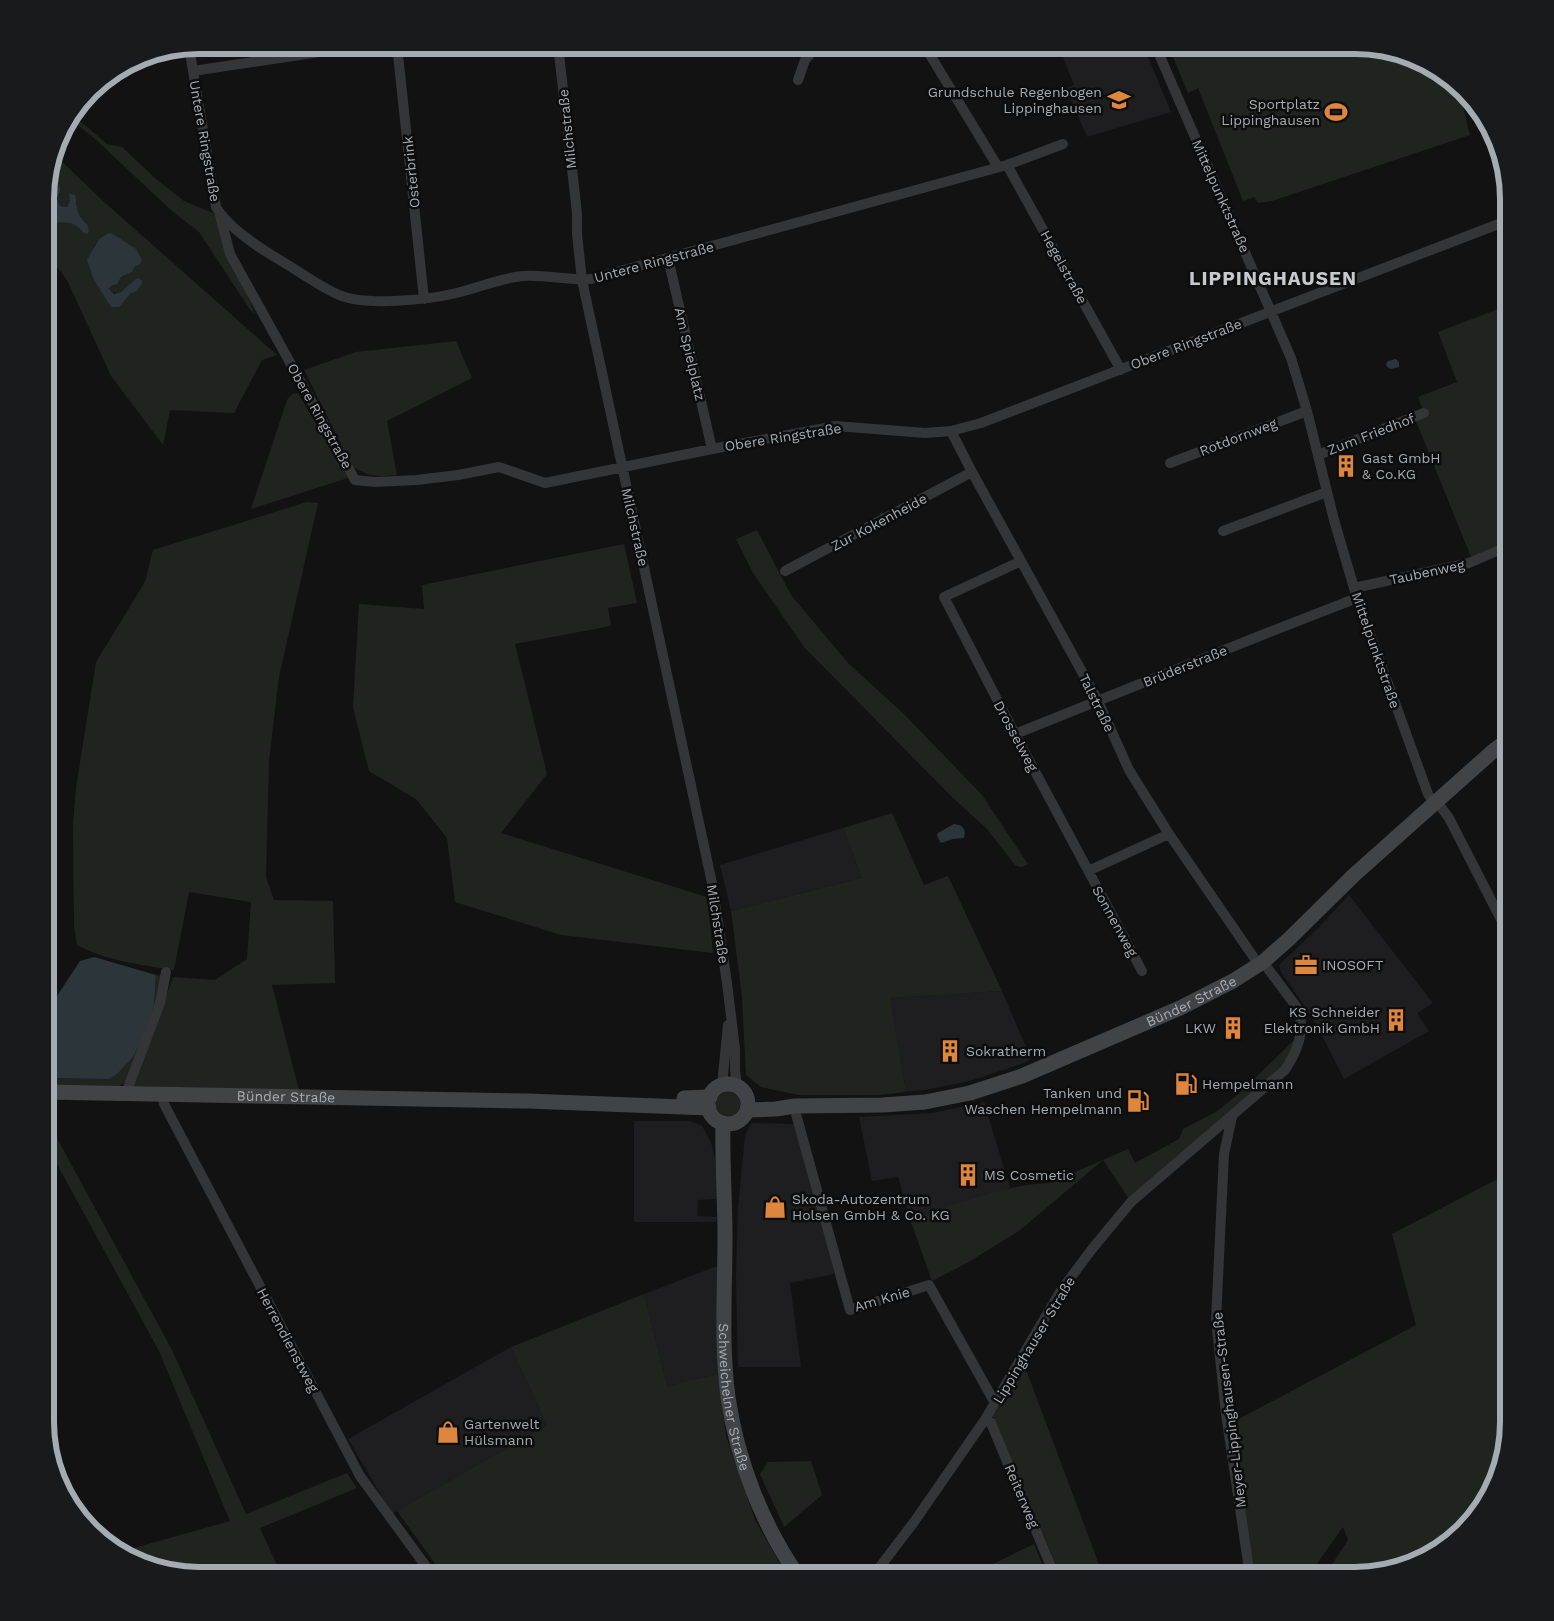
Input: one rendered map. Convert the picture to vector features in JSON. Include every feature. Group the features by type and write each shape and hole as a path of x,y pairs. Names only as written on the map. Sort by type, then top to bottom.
{"main road":[{"name":"Bünder Straße","path":"747,1104 776,1109 795,1106 892,1105 925,1102 970,1093 1022,1076 1180,1008 1233,981 1261,963 1289,939 1354,875 1500,746"},
{"path":"729,1085 745,1093 747,1104 745,1115 729,1122 714,1117 709,1103 717,1088 729,1085"},
{"name":"Bünder Straße","path":"54,1092 709,1103"},
{"name":"Schweichelner Straße","path":"729,1122 725,1205 725,1367 728,1396 733,1426 742,1460 783,1552 792,1567"}],"street":[{"name":"Untere Ringstraße","path":"191,54 216,207 220,215 257,247 339,296 359,300 424,299 523,276 566,277 582,280 1002,166 1063,144"},
{"path":"194,70 304,54"},
{"name":"Osterbrink","path":"398,54 424,299"},
{"name":"Milchstraße","path":"559,54 577,213 577,234 582,280 712,883 735,1049 734,1070 729,1085"},
{"path":"798,80 805,60 810,54"},
{"name":"Hegelstraße","path":"930,54 1002,166 1122,370"},
{"name":"Mittelpunktstraße","path":"1159,54 1291,358 1307,411 1355,593 1428,794 1449,818 1500,917"},
{"name":"Obere Ringstraße","path":"220,215 230,254 355,480 375,482 417,480 499,467 545,483 836,426 925,432 951,431 981,423 1122,370 1500,223"},
{"name":"Am Spielplatz","path":"668,258 712,449"},
{"name":"Rotdornweg","path":"1170,463 1307,411"},
{"name":"Zum Friedhof","path":"1318,455 1424,414"},
{"name":"Talstraße","path":"951,431 1098,701 1129,770 1169,834 1261,963"},
{"name":"Zur Kokenheide","path":"785,571 972,472"},
{"path":"1223,531 1327,492"},
{"name":"Taubenweg","path":"1355,593 1469,563 1499,550"},
{"name":"Drosselweg","path":"1021,561 944,597 1088,871"},
{"name":"Brüderstraße","path":"1015,734 1267,633 1355,593"},
{"path":"1088,871 1169,834"},
{"name":"Sonnenweg","path":"1088,871 1142,970"},
{"name":"Lippinghauser Straße","path":"880,1567 914,1522 986,1418 1060,1292 1092,1249 1132,1202 1285,1070 1293,1058 1300,1037 1301,1016 1298,1009 1261,963"},
{"path":"126,1093 160,1003 166,972"},
{"name":"Milchstraße","path":"729,1007 729,1085"},
{"name":"Herrendienstweg","path":"162,1094 164,1104 360,1476 426,1567"},
{"name":"Am Knie","path":"795,1106 850,1310 929,1285 995,1403"},
{"name":"Meyer-Lippinghausen-Straße","path":"1232,1117 1224,1154 1216,1320 1226,1414 1249,1567"},
{"path":"1206,1139 1218,1144 1224,1154"},
{"name":"Reiterweg","path":"986,1418 991,1423 1051,1567"}],"shaded area":[{"name":"Grundschule Regenbogen Lippinghausen","path":"1062,54 1147,54 1171,112 1087,137 1066,88 1074,85"},
{"name":"Sportplatz Lippinghausen","path":"1172,54 1365,54 1402,61 1428,73 1444,84 1461,100 1470,135 1272,201 1258,203 1254,197 1243,201 1198,88 1188,93"},
{"path":"78,119 107,144 122,147 156,179 184,201 215,214 255,314 251,311 199,232 172,211 94,138 75,123"},
{"path":"60,159 103,201 277,355 262,360 234,413 170,410 163,445 111,376 67,280 54,263 54,223 68,222 78,226 87,223 79,214 77,202 70,201 67,207 60,206 57,198 60,194 55,183","holes":["113,234 118,237 132,272 121,277 109,289 116,293 120,292 138,278 142,280 137,291 130,294 119,306 111,307 93,276 94,247 99,239"]},
{"path":"55,180 60,188 57,198 60,206 67,207 70,201 69,194 75,195 79,215 87,224 88,234 84,233 77,226 63,222 54,223"},
{"path":"109,233 136,249 142,260 140,264 134,267 132,272 121,277 117,284 109,289 114,294 121,292 138,278 142,280 137,291 130,294 119,307 111,307 94,280 87,260 99,239"},
{"path":"1500,308 1500,544 1471,557 1416,421 1426,418 1418,397 1457,382 1438,332"},
{"path":"456,341 472,378 387,421 397,475 373,475 352,466 304,370 356,352"},
{"path":"1396,359 1399,362 1399,367 1391,369 1387,367 1388,361"},
{"path":"298,393 348,478 251,509 287,400 292,394"},
{"path":"307,502 318,503 279,677 269,761 266,877 274,900 333,901 335,983 272,985 299,1090 134,1086 173,977 215,980 247,959 251,902 189,892 174,970 112,959 77,945 74,927 73,824 76,788 96,662 145,582 153,550"},
{"path":"757,530 791,595 848,663 905,715 982,795 1028,864 1022,867 1016,866 987,829 951,796 804,647 753,573 736,539"},
{"path":"624,544 637,603 608,608 611,626 515,644 547,774 501,833 707,897 713,953 561,935 455,902 447,838 416,799 369,771 353,707 359,604 424,609 422,585"},
{"path":"892,813 924,885 948,876 1002,991 890,998 906,1092 878,1095 799,1095 761,1087 746,1075 742,997 731,911 862,878 843,828"},
{"path":"954,824 964,828 964,838 941,843 937,836 938,833"},
{"path":"843,828 862,878 731,911 720,865"},
{"path":"1349,895 1433,1003 1417,1013 1429,1031 1344,1079 1320,1032 1281,972 1279,965"},
{"path":"94,957 156,975 154,1004 142,1039 133,1057 118,1073 109,1079 54,1078 54,1000 80,961"},
{"path":"156,975 162,976 157,1005 126,1082 119,1086 54,1085 54,1078 109,1079 154,1004"},
{"path":"1002,991 1031,1059 970,1081 906,1092 890,998"},
{"path":"1294,1040 1293,1048 1279,1071 1129,1199 1103,1160 1019,1231 967,1263 932,1281 910,1219 997,1191 1033,1184 1050,1183 1128,1149 1135,1163 1179,1139 1183,1129 1216,1112 1241,1092"},
{"path":"728,1092 733,1093 739,1099 739,1109 733,1115 728,1116 723,1115 717,1109 716,1104 717,1099 723,1093"},
{"path":"984,1102 1010,1188 910,1219 898,1177 872,1181 859,1117 932,1113"},
{"path":"634,1121 690,1121 702,1126 711,1142 715,1159 717,1199 698,1200 697,1216 717,1217 716,1222 634,1222"},
{"path":"752,1123 794,1124 833,1266 834,1274 790,1283 801,1367 738,1367 736,1278 738,1207 745,1136"},
{"path":"54,1133 172,1350 246,1514 347,1473 357,1488 260,1528 278,1567 180,1566 161,1562 129,1549 230,1521 159,1351 54,1158"},
{"path":"1500,1178 1500,1423 1497,1451 1489,1478 1481,1495 1470,1511 1451,1531 1428,1548 1411,1556 1374,1566 1330,1567 1348,1540 1343,1527 1315,1567 1253,1567 1239,1479 1233,1422 1416,1325 1392,1234"},
{"path":"717,1266 718,1374 667,1386 644,1294"},
{"path":"644,1294 667,1386 718,1374 726,1436 755,1520 782,1567 437,1567 397,1511 547,1425 511,1347"},
{"name":"Gartenwelt Hülsmann","path":"511,1347 547,1425 392,1514 348,1439"},
{"path":"1025,1367 1100,1567 1057,1567 993,1416"},
{"path":"811,1461 822,1495 784,1527 760,1474 768,1462"},
{"path":"1034,1544 1043,1567 987,1567"}],"place":[{"name":"Grundschule Regenbogen Lippinghausen","path":"1119,100"},
{"name":"Sportplatz Lippinghausen","path":"1336,112"},
{"name":"Gast GmbH & Co.KG","path":"1346,466"},
{"name":"INOSOFT","path":"1306,965"},
{"name":"KS Schneider Elektronik GmbH","path":"1396,1020"},
{"name":"LKW","path":"1233,1028"},
{"name":"Sokratherm","path":"950,1051"},
{"name":"Hempelmann","path":"1186,1084"},
{"name":"Tanken und Waschen Hempelmann","path":"1138,1101"},
{"name":"MS Cosmetic","path":"968,1175"},
{"name":"Skoda-Autozentrum Holsen GmbH & Co. KG","path":"775,1207"},
{"name":"Gartenwelt Hülsmann","path":"448,1432"}],"district":[{"name":"LIPPINGHAUSEN","path":"1273,278"}]}
